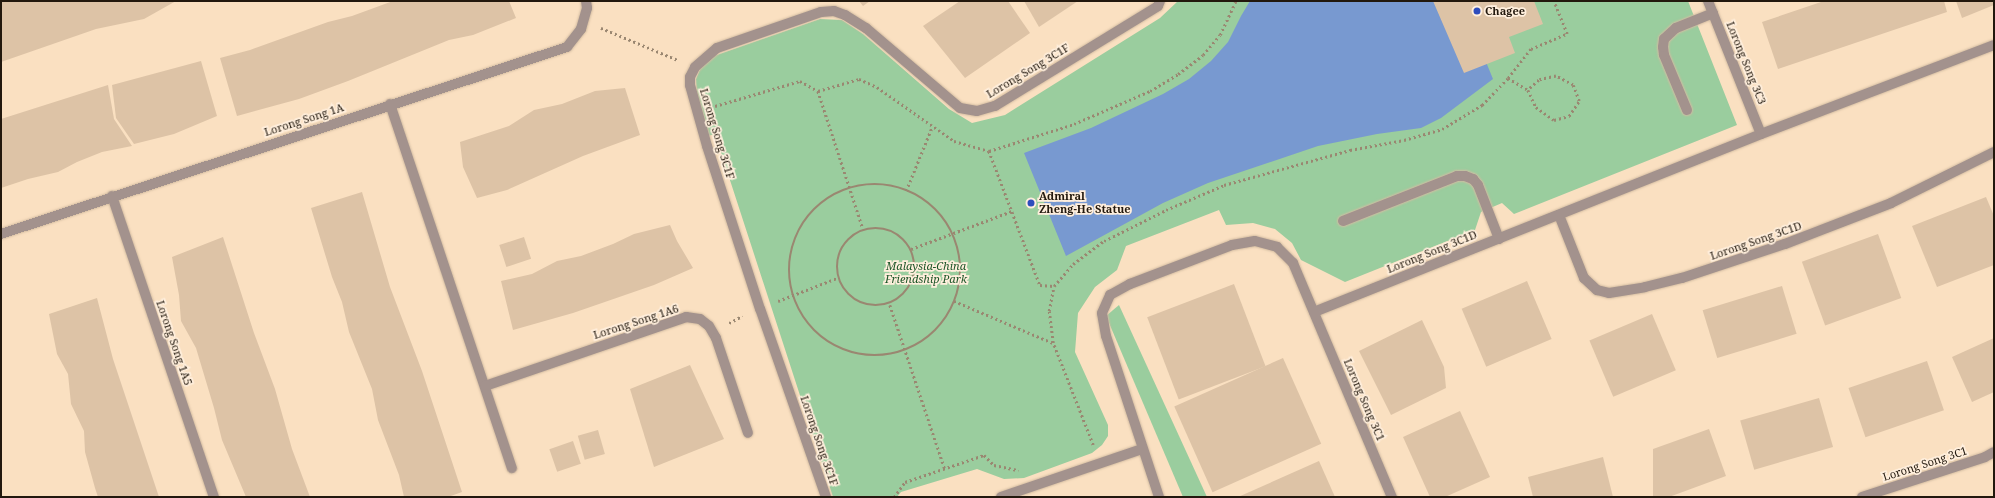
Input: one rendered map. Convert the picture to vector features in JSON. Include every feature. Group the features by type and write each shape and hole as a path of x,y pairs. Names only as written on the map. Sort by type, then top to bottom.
{"street":[{"name":"Lorong Song 1A","path":"1,234 390,104 568,47 581,29 587,8 586,1"},
{"name":"Lorong Song 3C1F","path":"826,497 760,308 707,146 690,85 690,77 695,67 718,48 821,12 834,11 845,15 866,28 960,108 977,112 995,106 1158,6 1160,1"},
{"name":"Lorong Song 3C3","path":"1708,1 1761,134"},
{"path":"1687,110 1664,55 1664,39 1676,28 1713,13"},
{"name":"Lorong Song 3C1D","path":"1314,312 1761,134 1994,45"},
{"path":"390,104 512,468"},
{"name":"Lorong Song 3C1D","path":"1559,215 1584,278 1597,290 1609,293 1645,288 1682,278 1785,244 1890,204 1994,152"},
{"path":"1343,221 1456,176 1465,176 1473,179 1478,186 1499,239"},
{"name":"Lorong Song 1A5","path":"112,196 214,497"},
{"name":"Lorong Song 3C1","path":"1159,497 1106,336 1102,313 1110,295 1130,284 1232,244 1255,242 1277,247 1293,263 1392,497"},
{"name":"Lorong Song 1A6","path":"485,386 686,317 700,319 709,326 716,338 748,433"},
{"path":"1001,497 1142,449"},
{"name":"Lorong Song 3C1","path":"1862,497 1985,457 1994,452"}],"path":[{"path":"1528,90 1539,80 1556,76 1573,85 1578,101 1569,116 1554,120 1536,107 1528,90 1508,78 1531,49 1568,34 1554,1"},
{"path":"583,21 695,67"},
{"path":"709,108 800,81 818,91 863,229"},
{"path":"906,192 932,127"},
{"path":"989,152 1040,285 1054,286"},
{"path":"856,185 892,185 933,205 953,233 962,262 960,291 944,323 926,340 901,353 860,356 823,340 797,310 787,274 791,247 806,216 828,198 849,188 856,185"},
{"path":"911,249 1012,211"},
{"path":"863,229 887,230 899,236 911,249 915,272 912,280 902,295 890,305 872,306 862,304 846,293 837,278 838,259 841,248 851,237 863,229"},
{"path":"774,295 776,302"},
{"path":"954,301 1053,343"},
{"path":"890,305 945,469"}],"green space":[{"name":"Malaysia-China Friendship Park","path":"1178,1 1688,1 1737,125 1514,214 1502,203 1481,212 1475,230 1345,282 1301,260 1292,243 1275,229 1253,223 1226,225 1219,210 1126,246 1117,270 1095,287 1078,313 1075,352 1108,425 1108,436 1102,445 1092,453 1024,478 1004,479 977,469 901,492 897,497 833,497 715,134 708,136 697,98 696,79 701,67 714,56 820,19 842,20 863,34 949,109 972,123 1005,115 1160,18"},
{"path":"1119,305 1207,497 1183,497 1106,316"}],"water":[{"path":"1250,1 1461,1 1493,79 1441,118 1421,128 1377,134 1318,146 1208,183 1163,203 1066,256 1024,153 1091,128 1163,94 1189,79 1211,61 1228,42"}],"building":[{"path":"1,1 176,1 144,19 96,29 1,62"},
{"path":"393,1 509,1 516,18 473,35 449,40 299,99 237,116 220,58 250,50 328,22 352,16"},
{"path":"859,1 870,1 863,6"},
{"path":"960,1 1008,1 1030,33 965,78 923,26"},
{"path":"1024,1 1078,1 1039,27"},
{"path":"1433,1 1534,1 1543,24 1509,37 1515,53 1464,73"},
{"path":"1824,1 1944,1 1947,12 1778,69 1762,22"},
{"path":"1956,1 1994,1 1994,5 1962,18"},
{"path":"201,61 217,116 174,134 134,144 116,118 112,85"},
{"path":"108,85 114,119 132,146 102,152 77,162 58,172 28,179 1,188 1,119"},
{"path":"625,88 640,135 583,156 507,190 477,198 463,167 460,142 509,126 534,110 562,104 595,91"},
{"path":"362,192 390,287 422,371 462,492 448,497 404,497 399,475 378,420 372,389 349,332 342,302 332,277 311,208"},
{"path":"1986,197 1994,216 1994,265 1937,287 1912,226"},
{"path":"670,225 677,241 693,268 654,285 573,313 513,330 501,281 532,274 557,261 581,256 634,234"},
{"path":"1878,234 1901,298 1825,326 1802,262"},
{"path":"223,237 254,333 275,389 292,449 310,497 246,497 222,440 196,348 181,321 179,295 172,257"},
{"path":"524,237 531,259 506,267 499,245"},
{"path":"1527,281 1552,339 1486,367 1462,309"},
{"path":"1234,284 1266,366 1179,399 1147,317"},
{"path":"1782,286 1797,334 1717,358 1703,310"},
{"path":"97,298 113,359 159,497 98,497 95,488 85,452 84,431 71,404 68,374 57,354 49,314"},
{"path":"1652,314 1676,370 1613,397 1589,341"},
{"path":"1422,320 1444,367 1446,388 1391,415 1359,351"},
{"path":"1994,338 1994,392 1972,402 1952,357"},
{"path":"1283,358 1321,444 1213,492 1174,406"},
{"path":"1927,361 1944,410 1865,437 1849,388"},
{"path":"690,365 724,439 654,467 630,389"},
{"path":"1819,398 1833,447 1754,470 1740,421"},
{"path":"1460,411 1490,477 1445,497 1430,497 1403,437"},
{"path":"1709,429 1726,476 1669,497 1653,497 1653,449"},
{"path":"598,430 605,454 585,460 578,436"},
{"path":"573,441 581,464 557,472 549,449"},
{"path":"1603,457 1613,497 1533,497 1528,477"},
{"path":"1319,461 1335,497 1238,497"}],"place":[{"name":"Chagee","path":"1477,11"},
{"name":"Admiral Zheng-He Statue","path":"1031,203"}]}
